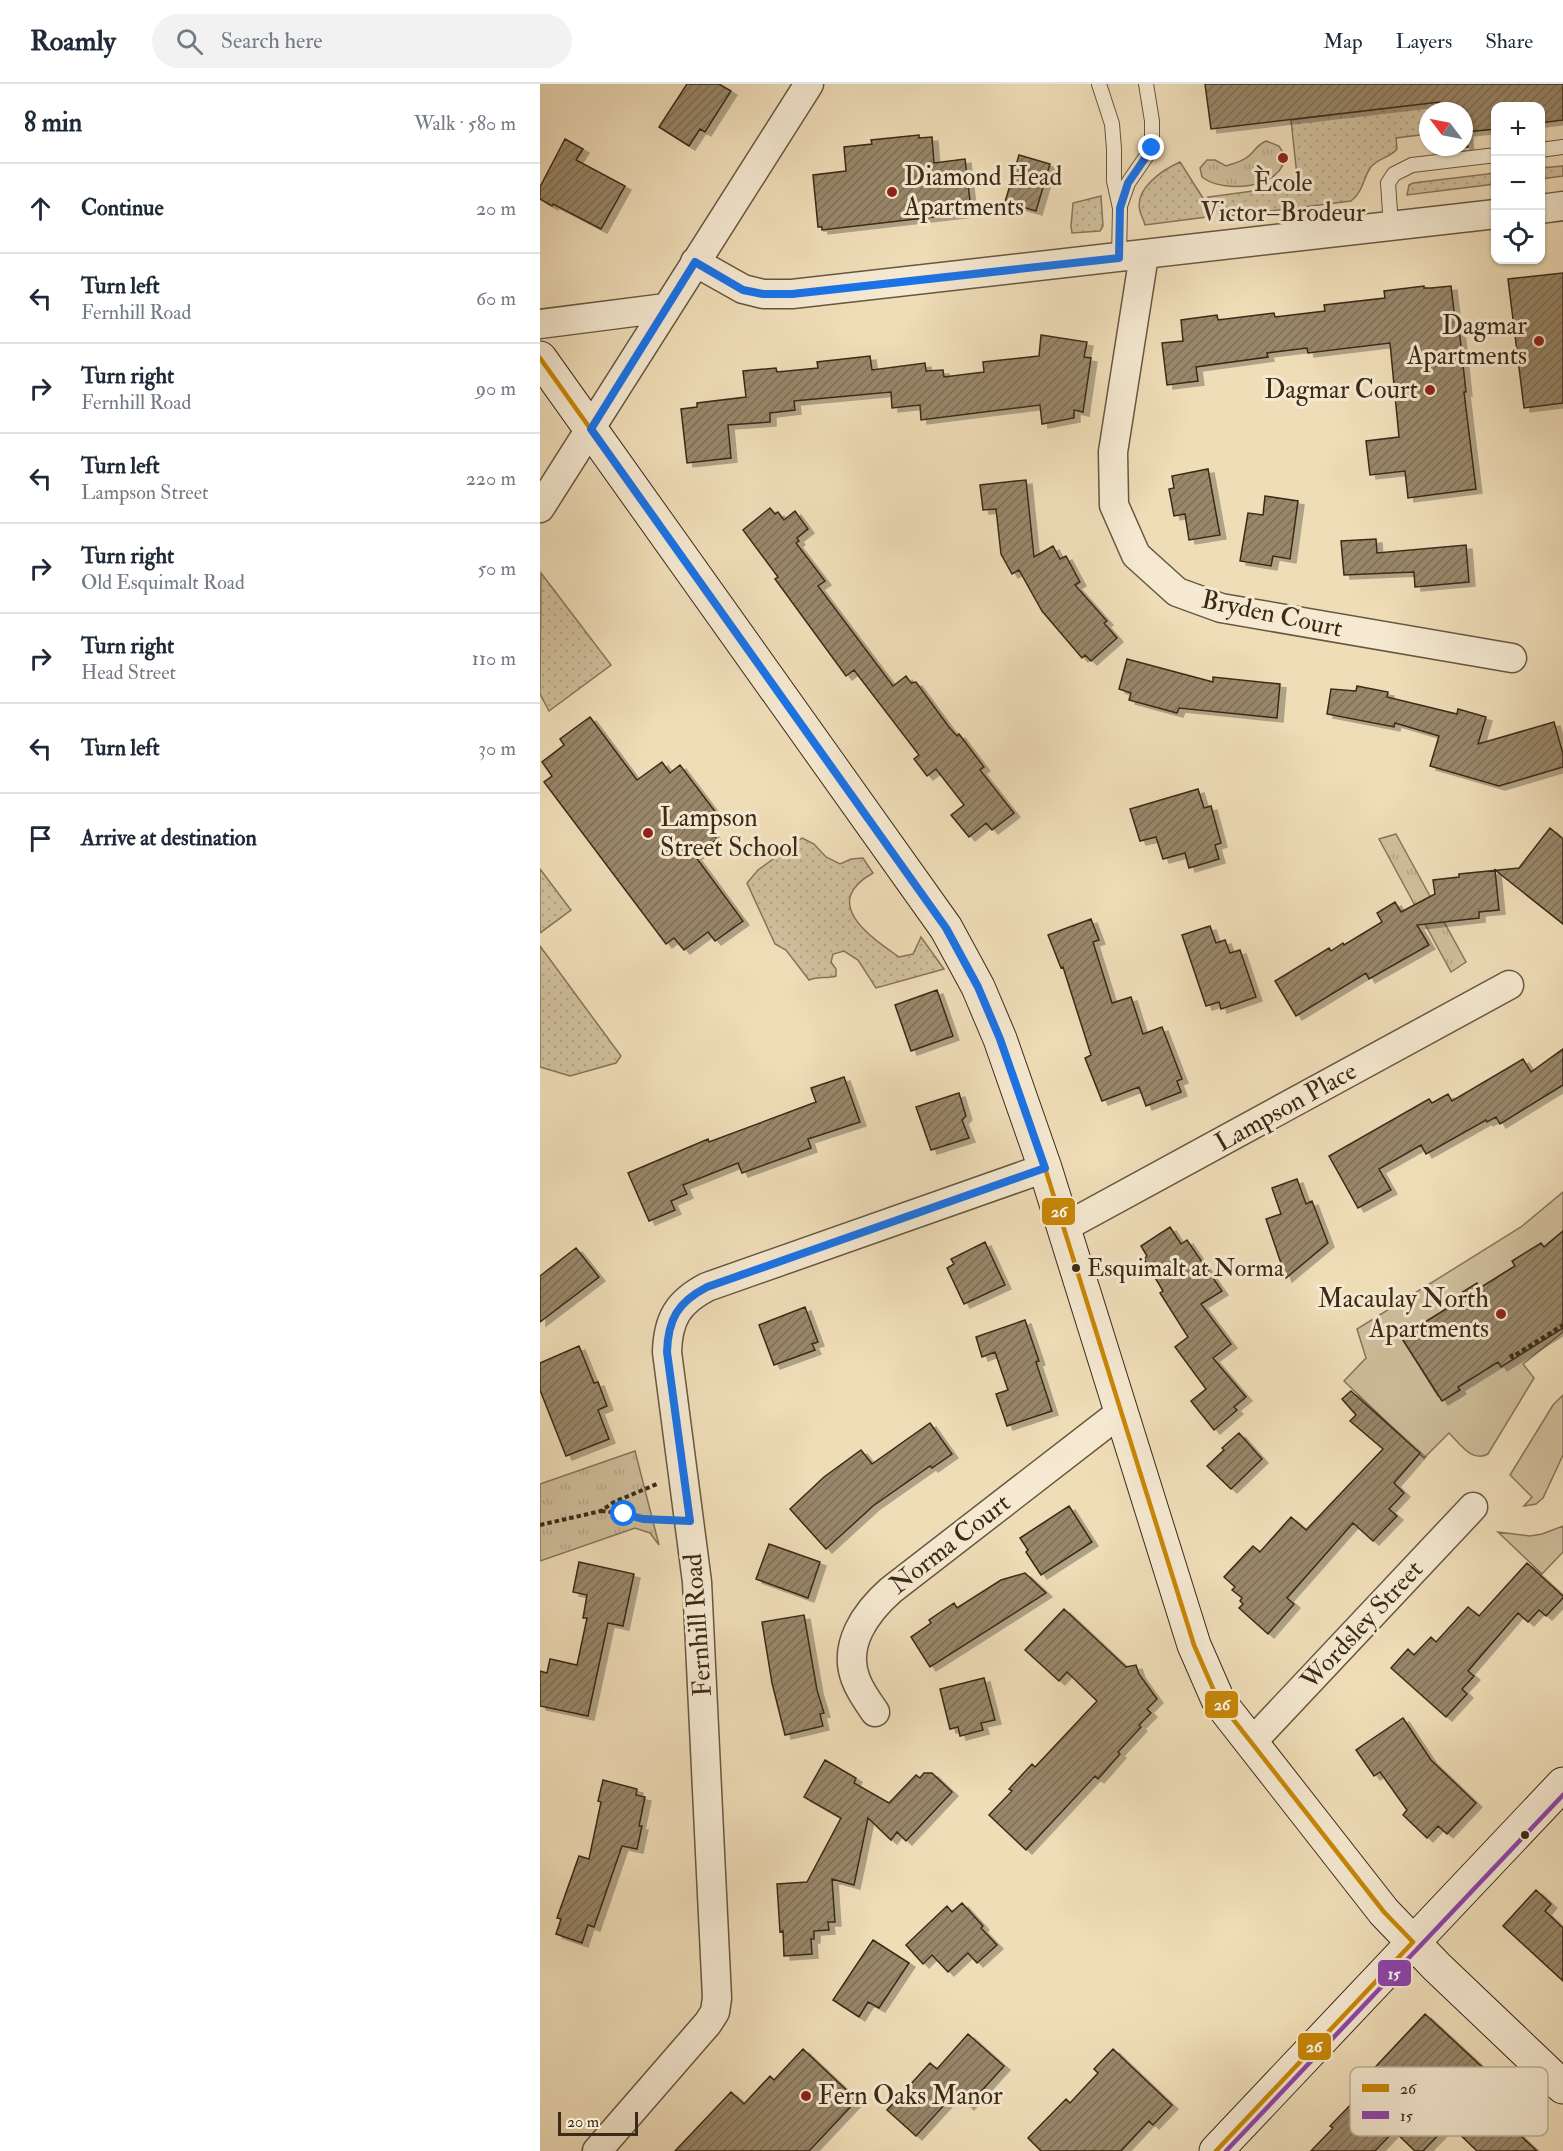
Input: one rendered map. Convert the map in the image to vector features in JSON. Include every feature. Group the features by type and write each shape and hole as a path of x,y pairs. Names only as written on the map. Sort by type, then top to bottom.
{"main road":[{"path":"540,358 946,928 978,987 1000,1039 1045,1168 1194,1645 1218,1700 1384,1912 1437,1967 1542,2067"},
{"path":"1216,2151 1563,1784"},
{"path":"1548,2073 1563,2087"}],"street":[{"path":"540,508 809,84"},
{"path":"1545,208 1563,206"},
{"path":"695,262 743,290 763,294 782,294 1132,257 1491,215"},
{"name":"Bryden Court","path":"1132,257 1113,452 1114,505 1136,555 1177,592 1221,608 1512,658"},
{"path":"540,324 665,308"},
{"name":"Lampson Place","path":"1063,1228 1509,985"},
{"name":"Fernhill Road","path":"597,2151 708,2024 716,2005 697,1582 667,1352 672,1320 681,1306 693,1295 718,1283 1045,1168"},
{"name":"Norma Court","path":"875,1712 855,1679 852,1665 855,1637 870,1611 891,1590 1121,1412"},
{"name":"Wordsley Street","path":"1251,1743 1473,1507"}],"lane":[{"path":"1099,84 1112,124 1114,181 1132,257"},
{"path":"1120,208 1128,183 1152,148 1152,121 1146,84"},
{"path":"1545,149 1563,147"},
{"path":"1391,226 1389,183 1394,174 1412,165 1491,156"}],"path":[{"path":"1510,1354 1512,1357 1563,1323"},
{"path":"601,1511 614,1502 666,1481 685,1479"},
{"path":"540,1525 601,1511 643,1519 690,1521"}],"green space":[{"path":"1419,104 1419,135 1396,138 1397,149 1370,168 1358,193 1351,201 1221,217 1208,197 1298,185 1291,120"},
{"path":"1266,141 1279,146 1285,156 1282,167 1274,176 1263,182 1237,187 1224,186 1202,177 1200,168 1207,160 1215,160 1226,166 1233,164 1246,158"},
{"path":"1180,162 1208,206 1207,217 1145,225 1140,211 1141,195 1158,175"},
{"path":"1563,166 1563,176 1545,178 1545,168"},
{"path":"1491,173 1491,184 1407,195 1409,185"},
{"path":"1101,196 1103,226 1100,231 1072,233 1073,203"},
{"path":"541,573 611,665 549,711 540,694"},
{"path":"1396,834 1466,962 1451,972 1379,839"},
{"path":"802,838 814,844 826,857 840,864 851,859 863,858 873,873 858,884 851,895 850,907 854,918 874,939 899,957 913,954 921,937 944,969 876,988 858,960 844,951 833,954 831,962 836,969 836,976 809,980 786,950 775,944 747,883 758,870"},
{"path":"540,869 571,910 540,933"},
{"path":"540,946 621,1056 616,1063 570,1076 540,1067"},
{"path":"1563,1192 1563,1231 1539,1251 1401,1337 1438,1396 1563,1321 1563,1332 1523,1364 1534,1378 1488,1454 1477,1456 1471,1454 1449,1433 1424,1458 1344,1381 1366,1358 1357,1329 1521,1227"},
{"path":"1563,1395 1563,1455 1543,1498 1536,1504 1524,1506 1532,1497 1510,1475 1553,1405"},
{"path":"635,1451 659,1545 650,1533 635,1528 540,1561 540,1484"},
{"path":"1563,1526 1563,1552 1542,1574 1498,1532 1530,1536"}],"building":[{"path":"687,84 719,84 731,91 705,132 700,129 689,146 659,127"},
{"path":"1205,84 1563,84 1563,120 1545,122 1545,102 1491,102 1491,130 1473,131 1473,102 1419,102 1419,104 1211,129"},
{"name":"Diamond Head Apartments","path":"919,135 919,138 932,137 934,163 965,159 971,209 967,210 967,213 822,230 822,227 818,227 813,175 846,171 844,147 872,144 871,140"},
{"path":"565,139 583,149 576,160 625,186 601,229 540,199 540,187"},
{"path":"1019,155 1050,164 1036,211 1005,202"},
{"name":"Dagmar Apartments","path":"1563,273 1563,403 1524,408 1508,279"},
{"path":"1424,286 1424,288 1431,288 1451,286 1460,337 1476,489 1408,498 1405,471 1370,475 1366,441 1399,437 1390,343 1308,353 1307,348 1267,353 1268,357 1196,367 1198,381 1167,385 1162,343 1183,341 1181,320 1217,315 1218,320 1274,313 1275,317 1325,311 1324,305 1385,298 1384,291"},
{"path":"1041,335 1087,342 1084,357 1091,358 1083,412 1074,410 1074,418 1042,424 1040,405 921,420 920,405 892,408 891,392 794,401 795,410 770,413 770,422 728,425 731,458 687,463 681,409 697,407 697,403 746,397 743,371 776,368 777,372 818,368 817,362 870,356 872,370 925,363 926,371 943,370 944,377 984,372 983,362 1039,356"},
{"path":"1208,469 1220,535 1189,540 1185,514 1174,516 1169,489 1174,488 1172,476"},
{"path":"1026,480 1034,557 1053,546 1060,559 1066,556 1080,582 1075,585 1107,621 1104,623 1117,638 1091,661 1085,655 1082,658 1042,611 1019,570 1012,574 1001,554 996,509 983,510 980,485"},
{"path":"1265,496 1298,501 1290,559 1273,556 1271,566 1240,561 1248,513 1263,515"},
{"path":"770,508 775,514 778,512 784,520 795,511 808,529 797,538 799,541 796,543 825,581 818,586 893,686 906,676 911,683 916,682 949,727 957,736 959,734 984,767 980,770 1014,813 992,830 986,823 969,837 951,815 964,805 936,769 927,776 914,759 919,755 854,670 846,676 775,579 778,577 743,530"},
{"path":"1376,539 1377,553 1466,545 1469,582 1415,587 1414,572 1344,575 1341,541"},
{"path":"1127,659 1213,682 1213,677 1280,684 1277,718 1179,708 1177,713 1129,700 1131,693 1119,689"},
{"path":"1357,686 1388,692 1387,697 1457,714 1458,709 1486,717 1478,744 1554,722 1563,754 1563,767 1499,786 1430,766 1439,736 1395,723 1394,727 1327,714 1331,689 1356,691"},
{"name":"Lampson Street School","path":"590,717 637,780 662,762 670,773 680,765 720,818 708,827 717,839 695,856 743,921 715,941 708,932 684,950 674,938 666,944 544,782 552,776 542,762 564,745 560,739"},
{"path":"1198,789 1204,808 1211,806 1221,843 1215,845 1219,859 1189,868 1185,853 1163,859 1156,837 1140,841 1130,809"},
{"path":"1550,828 1563,839 1563,924 1495,870 1519,868"},
{"path":"1495,870 1499,910 1479,912 1479,918 1417,925 1429,945 1369,979 1366,973 1296,1016 1275,981 1329,948 1331,951 1343,943 1344,945 1382,922 1377,913 1395,902 1401,912 1435,894 1433,880"},
{"path":"1091,919 1099,940 1093,942 1112,1003 1131,997 1143,1034 1162,1027 1182,1079 1177,1081 1181,1092 1146,1106 1139,1087 1102,1101 1085,1058 1091,1055 1063,967 1061,968 1048,935"},
{"path":"1210,926 1216,943 1225,940 1230,953 1240,950 1256,997 1221,1009 1219,1002 1206,1006 1182,935"},
{"path":"937,990 953,1036 911,1051 895,1005"},
{"path":"1563,1049 1563,1085 1500,1124 1496,1117 1487,1122 1486,1120 1426,1154 1421,1145 1379,1169 1391,1190 1358,1208 1329,1156 1429,1099 1432,1103 1448,1094 1452,1101 1523,1059 1531,1072"},
{"path":"844,1077 860,1122 808,1139 811,1148 742,1173 738,1163 683,1185 687,1194 671,1201 675,1210 649,1221 628,1173 708,1139 709,1142 816,1102 811,1088"},
{"path":"959,1093 966,1116 962,1120 969,1138 931,1150 916,1107"},
{"path":"1297,1179 1306,1204 1312,1201 1328,1243 1286,1278 1266,1219 1281,1214 1272,1188"},
{"path":"1170,1227 1181,1244 1187,1240 1222,1291 1201,1304 1231,1344 1213,1358 1246,1397 1234,1407 1237,1410 1214,1430 1191,1401 1206,1389 1175,1347 1188,1337 1160,1293 1163,1291 1144,1259 1147,1256 1141,1246"},
{"name":"Macaulay North Apartments","path":"1563,1231 1563,1328 1501,1367 1498,1362 1458,1387 1460,1390 1442,1401 1401,1337 1451,1306 1448,1301 1477,1283 1480,1288 1515,1266 1512,1261 1541,1243 1544,1247"},
{"path":"985,1242 1005,1285 964,1304 947,1268 954,1264 951,1259"},
{"path":"576,1248 599,1277 540,1322 540,1276"},
{"path":"805,1307 818,1342 812,1344 815,1350 774,1365 759,1325"},
{"path":"1025,1320 1052,1411 1007,1426 996,1394 1008,1390 995,1352 982,1357 976,1337"},
{"path":"579,1346 594,1383 598,1382 607,1406 598,1410 609,1439 566,1456 540,1390 540,1363"},
{"path":"1351,1391 1420,1453 1394,1483 1404,1493 1389,1509 1397,1516 1373,1541 1353,1523 1287,1598 1294,1604 1268,1634 1239,1608 1243,1604 1240,1601 1242,1598 1232,1590 1235,1587 1224,1577 1253,1546 1260,1552 1291,1517 1306,1530 1383,1449 1350,1421 1356,1415 1342,1399"},
{"path":"930,1423 952,1454 932,1468 930,1466 873,1506 826,1549 790,1509 824,1477 861,1450 872,1464"},
{"path":"1239,1433 1262,1459 1231,1489 1207,1466"},
{"path":"1069,1506 1092,1542 1041,1575 1020,1538"},
{"path":"769,1544 820,1562 808,1598 756,1579"},
{"path":"579,1562 634,1574 623,1626 608,1623 588,1716 540,1706 540,1671 547,1673 550,1659 577,1665 587,1618 583,1618 587,1595 573,1592"},
{"path":"1527,1563 1563,1598 1546,1616 1539,1610 1528,1622 1518,1613 1468,1671 1474,1676 1462,1689 1467,1694 1446,1717 1391,1668 1408,1649 1414,1655 1431,1637 1436,1642 1468,1607 1479,1616"},
{"path":"1025,1573 1046,1593 930,1667 911,1637 931,1623 929,1620 954,1603 957,1608 1001,1580"},
{"path":"1064,1609 1126,1667 1136,1665 1139,1674 1157,1699 1147,1709 1151,1713 1118,1752 1120,1754 1098,1779 1095,1776 1026,1850 989,1815 1012,1791 1009,1789 1032,1764 1035,1767 1097,1701 1067,1672 1059,1681 1025,1650"},
{"path":"804,1615 817,1690 824,1713 820,1714 823,1726 785,1735 772,1683 762,1622"},
{"path":"984,1678 995,1720 981,1723 983,1730 960,1736 958,1727 950,1729 940,1689"},
{"path":"1403,1718 1431,1760 1476,1803 1447,1834 1438,1826 1427,1838 1403,1815 1407,1810 1380,1772 1374,1776 1356,1750"},
{"path":"825,1760 856,1778 854,1783 889,1803 916,1775 920,1778 924,1773 932,1773 952,1792 906,1841 897,1832 891,1840 868,1818 854,1885 832,1879 835,1922 828,1922 829,1930 814,1931 814,1939 811,1939 812,1954 784,1956 777,1884 807,1882 841,1818 804,1797"},
{"path":"603,1780 637,1789 636,1795 645,1797 639,1826 642,1826 637,1849 622,1846 594,1927 588,1925 582,1943 556,1934 561,1919 557,1918 579,1856 589,1859 601,1802 598,1801"},
{"path":"1536,1890 1551,1904 1545,1911 1563,1928 1563,1981 1503,1926"},
{"path":"962,1903 997,1945 977,1963 968,1953 948,1972 932,1955 923,1964 906,1945 947,1906 952,1912"},
{"path":"873,1940 909,1963 879,2008 868,2002 859,2017 833,2000"},
{"path":"1425,2014 1482,2067 1375,2067"},
{"path":"968,2034 1004,2066 968,2106 955,2093 916,2136 887,2110 930,2063 937,2069"},
{"name":"Fern Oaks Manor","path":"803,2049 857,2100 809,2151 675,2151 731,2092 744,2104 770,2076 774,2080"},
{"path":"1113,2049 1172,2105 1153,2125 1149,2121 1121,2151 1041,2151 1028,2138 1066,2099 1070,2103 1098,2073 1094,2069"},
{"path":"1350,2105 1350,2136 1389,2136 1375,2151 1311,2151 1333,2128 1330,2126"},
{"path":"1399,2136 1437,2136 1423,2151 1415,2151"},
{"path":"1461,2136 1521,2136 1537,2151 1477,2151"}],"transit line":[{"name":"26","path":"540,358 946,928 978,987 1000,1039 1045,1168 1194,1645 1218,1700 1384,1912 1413,1942"},
{"name":"15","path":"1226,2151 1563,1795"},
{"name":"26","path":"1216,2151 1413,1942"}],"place":[{"name":"Ècole Victor–Brodeur","path":"1283,158"},
{"name":"Diamond Head Apartments","path":"892,192"},
{"name":"Dagmar Apartments","path":"1539,341"},
{"name":"Dagmar Court","path":"1430,390"},
{"name":"Lampson Street School","path":"648,833"},
{"name":"Esquimalt at Norma","path":"1076,1268"},
{"name":"Macaulay North Apartments","path":"1501,1314"},
{"name":"Fern Oaks Manor","path":"806,2096"}],"route":[{"path":"624,1514 643,1519 690,1521 667,1352 672,1320 681,1306 693,1295 707,1287 1045,1168 1000,1039 978,987 946,928 591,429 695,262 743,290 763,294 792,294 1119,258 1120,208 1128,183 1152,148"}]}
